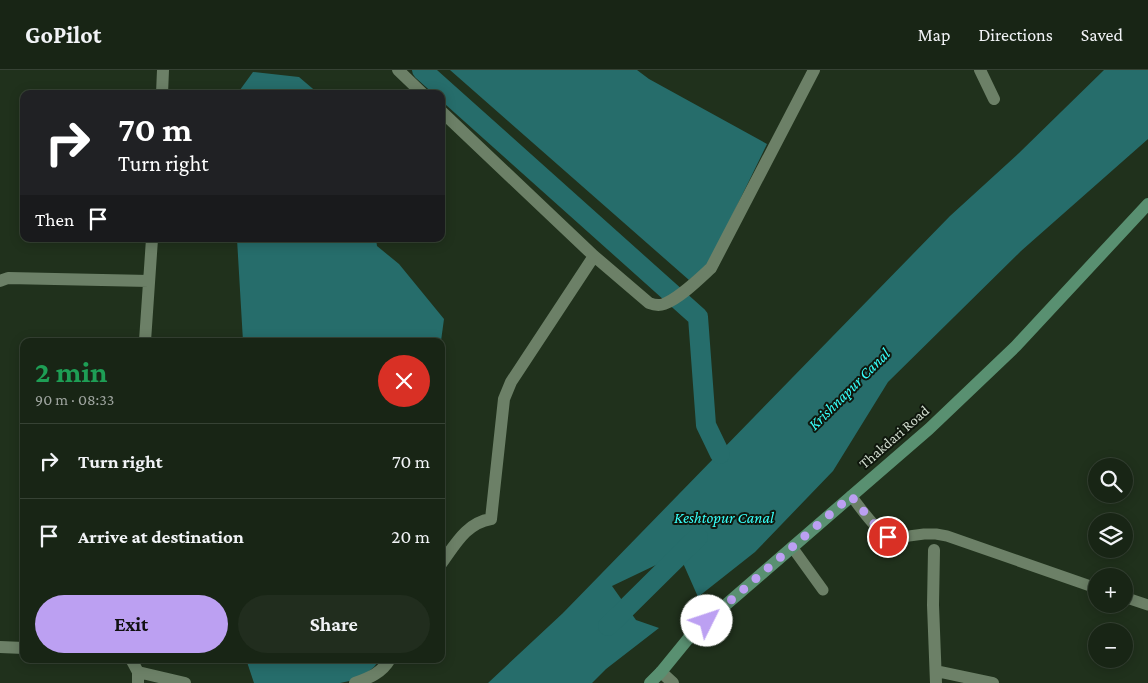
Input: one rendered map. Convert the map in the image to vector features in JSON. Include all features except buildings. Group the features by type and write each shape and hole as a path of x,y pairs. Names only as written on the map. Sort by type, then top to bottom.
{"street":[{"path":"162,90 163,70"},
{"path":"398,70 419,90"},
{"path":"445,115 594,256 649,303 655,305 664,304 695,284 712,268 814,70"},
{"path":"980,70 994,99"},
{"name":"Thakdari Road","path":"650,683 692,634 929,429 1016,346 1148,204"},
{"path":"145,338 152,242"},
{"path":"445,559 464,533 474,524 482,520 491,519 504,399 510,382 594,256"},
{"path":"0,281 8,278 149,282"},
{"path":"934,550 933,605 936,677 993,683"},
{"path":"0,647 20,648"},
{"path":"133,663 138,677 185,683"},
{"path":"355,683 371,677 380,671 387,663"},
{"path":"661,672 673,683"}],"lane":[{"path":"851,496 880,531 888,537 936,534 947,536 1088,585"},
{"path":"792,547 823,590"},
{"path":"1133,600 1148,605"}],"water":[{"path":"450,70 637,70 649,79 767,144 708,265 689,280"},
{"name":"Keshtopur Canal","path":"1104,70 1148,70 1148,139 1021,251 888,382 833,471 755,552 698,597 679,554 612,586 636,620 659,628 606,669 592,683 488,683 563,613 950,216 1019,153"},
{"path":"253,72 299,77 314,90 240,90"},
{"path":"237,242 376,242 377,246 399,264 444,319 441,338 243,338"},
{"path":"247,663 377,663 359,679 340,683 254,683"}],"waterway":[{"path":"422,70 444,90"},
{"path":"445,91 698,317 706,425 720,454"},
{"name":"Krishnapur Canal","path":"608,626 698,537"}],"route":[{"path":"707,621 851,496 880,531 888,537"}]}
